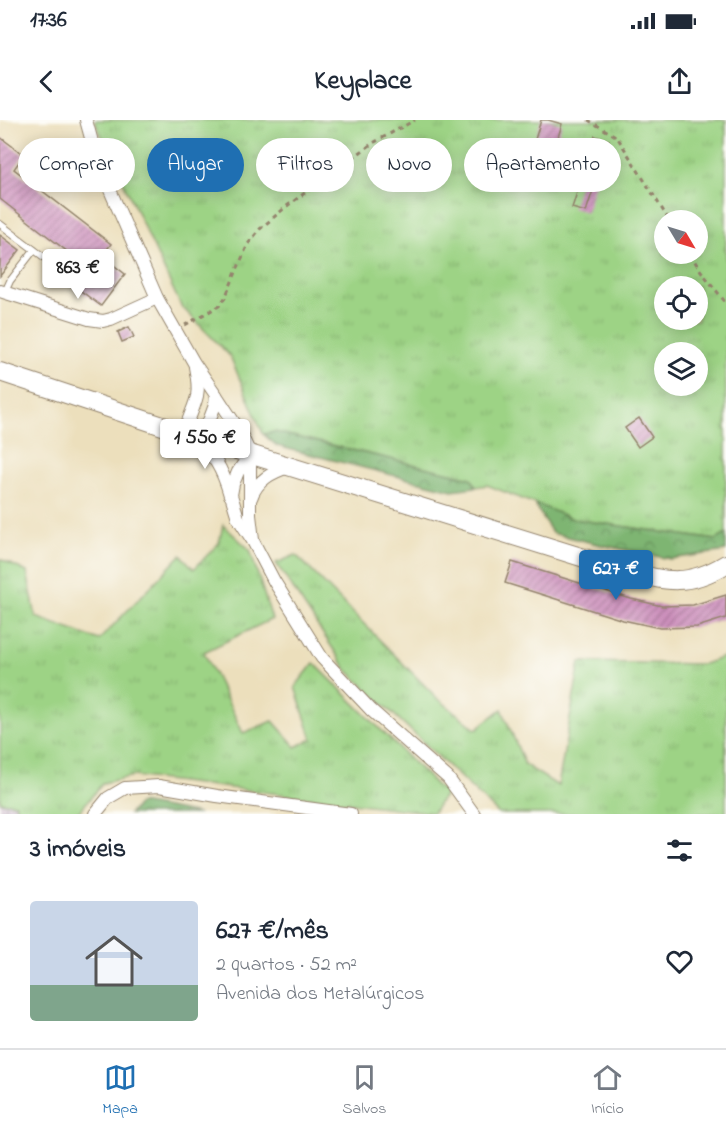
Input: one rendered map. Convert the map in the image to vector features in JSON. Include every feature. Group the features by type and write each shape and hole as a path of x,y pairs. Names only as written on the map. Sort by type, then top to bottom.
{"main road":[{"path":"0,372 189,435 658,579 670,581 691,579 726,564"}],"street":[{"path":"86,120 97,160 157,298 194,363 239,430 250,454 253,541"},
{"path":"2,292 89,319 103,321 123,315 157,298"},
{"path":"194,363 198,383 197,394 187,421 189,435 210,452 217,462 225,477 238,518 274,581 322,658 371,710 448,778 474,814"},
{"path":"189,435 204,428 209,421 216,395"},
{"path":"231,495 238,472 250,454"},
{"path":"250,502 257,486 264,478 290,466"},
{"path":"95,814 108,798 125,788 159,786 351,814"}],"lane":[{"path":"0,224 73,279"},
{"path":"2,292 34,250"}],"path":[{"path":"176,331 219,306 225,298 248,244 260,229 287,206 373,143 415,120"},
{"path":"588,120 619,140 663,210"},
{"path":"696,264 726,303"}],"shaded area":[{"path":"0,802 16,804 15,814 0,814"}],"green space":[{"path":"95,120 726,120 726,534 717,540 573,519 487,485 476,487 471,478 275,432 263,434 230,356 181,306 128,192 135,192 135,138 103,138"},
{"path":"275,432 471,478 476,487 452,490 277,446 263,434"},
{"path":"534,503 573,519 716,540 726,534 726,551 670,559 552,533"},
{"path":"223,525 250,550 272,619 204,652 243,733 273,721 296,747 312,739 295,687 314,663 439,788 447,791 433,813 133,776 103,783 77,814 15,814 16,804 0,802 0,559 27,572 36,617 99,640 181,555 194,569 219,543"},
{"path":"296,555 436,697 476,729 502,709 525,765 558,786 580,662 704,664 726,656 726,814 499,814 347,670 276,563"},
{"path":"140,803 199,814 129,814"}],"building":[{"path":"541,120 562,124 558,138 535,138"},
{"path":"0,137 18,150 18,163 14,169 18,172 18,192 44,192 111,244 102,256 125,274 101,306 77,288 91,270 0,199"},
{"path":"577,192 592,192 586,212 572,208"},
{"path":"0,235 20,250 0,276"},
{"path":"129,327 134,337 122,342 118,332"},
{"path":"639,418 652,437 638,447 625,428"},
{"path":"512,562 631,599 662,606 693,605 726,595 726,618 697,627 660,628 623,620 505,583"}]}
